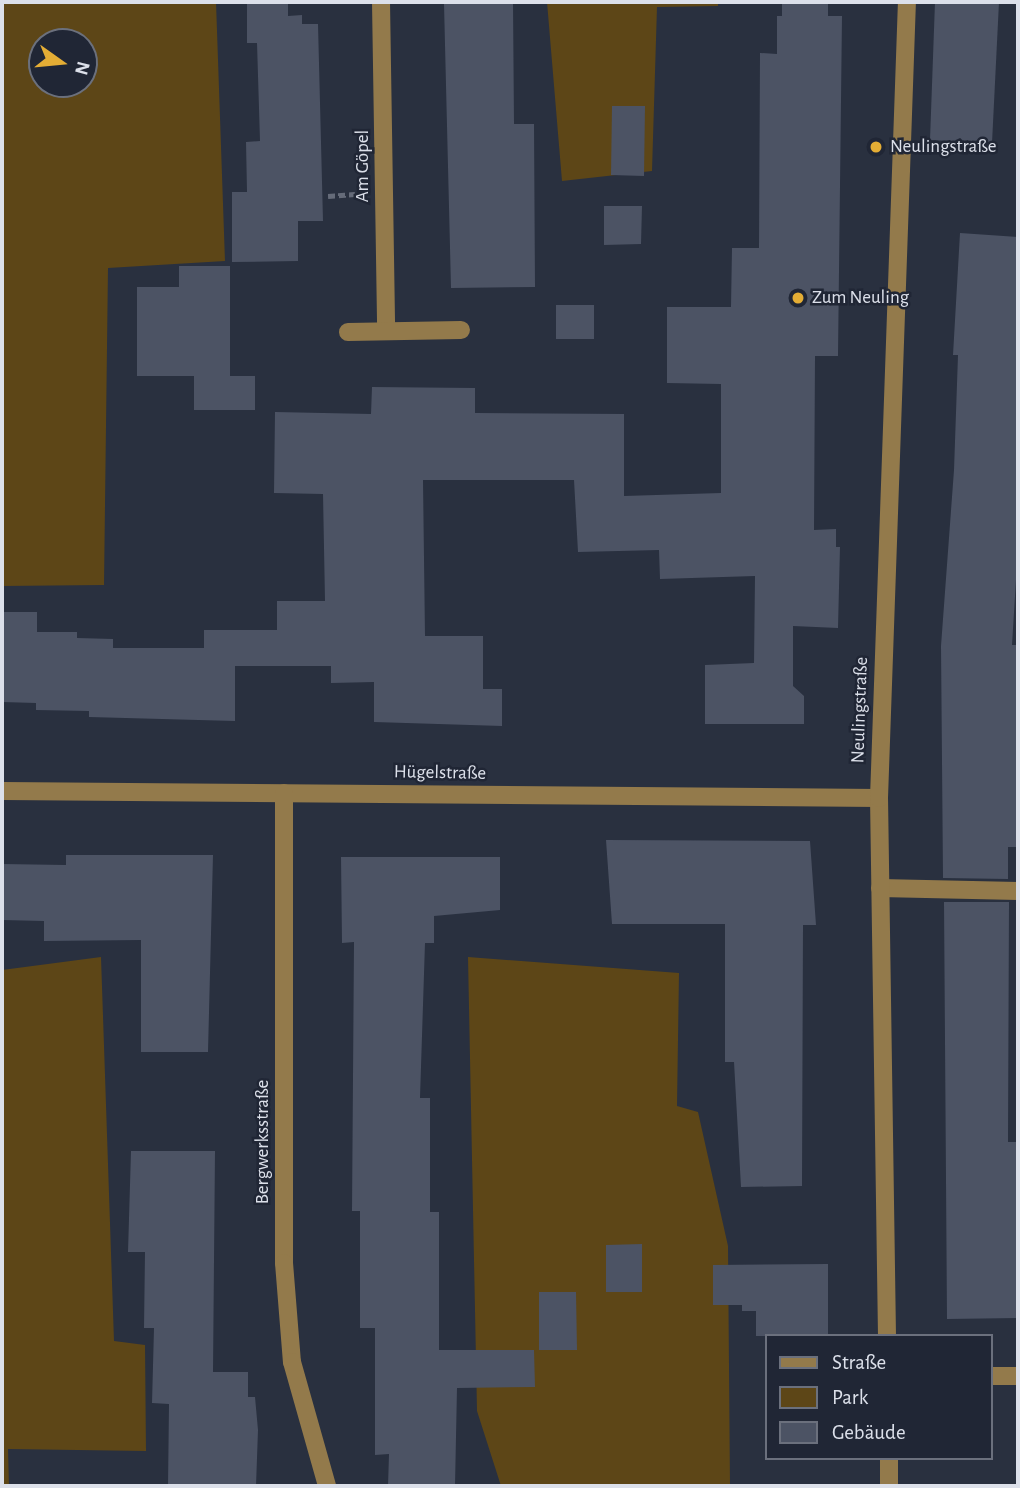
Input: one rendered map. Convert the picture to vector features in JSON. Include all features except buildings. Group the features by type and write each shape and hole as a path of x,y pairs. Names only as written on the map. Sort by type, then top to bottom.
{"street":[{"name":"Am Göpel","path":"381,2 386,330"},
{"name":"Neulingstraße","path":"887,1334 879,798 906,2"},
{"path":"348,332 461,330"},
{"name":"Hügelstraße","path":"2,791 879,798"},
{"name":"Bergwerksstraße","path":"284,793 284,1264 292,1362 327,1486"},
{"path":"880,888 1018,891"},
{"path":"992,1376 1018,1376"},
{"path":"889,1460 889,1486"}],"green space":[{"path":"2,2 216,2 225,261 108,268 104,585 2,586"},
{"path":"547,2 718,2 718,6 657,7 652,171 562,181"},
{"path":"101,957 114,1341 145,1345 146,1451 8,1449 9,1486 2,1486 2,970"},
{"path":"468,957 679,973 677,1106 698,1112 728,1246 730,1486 501,1486 477,1411"}],"place":[{"name":"Neulingstraße","path":"876,147"},
{"name":"Zum Neuling","path":"798,298"}]}
